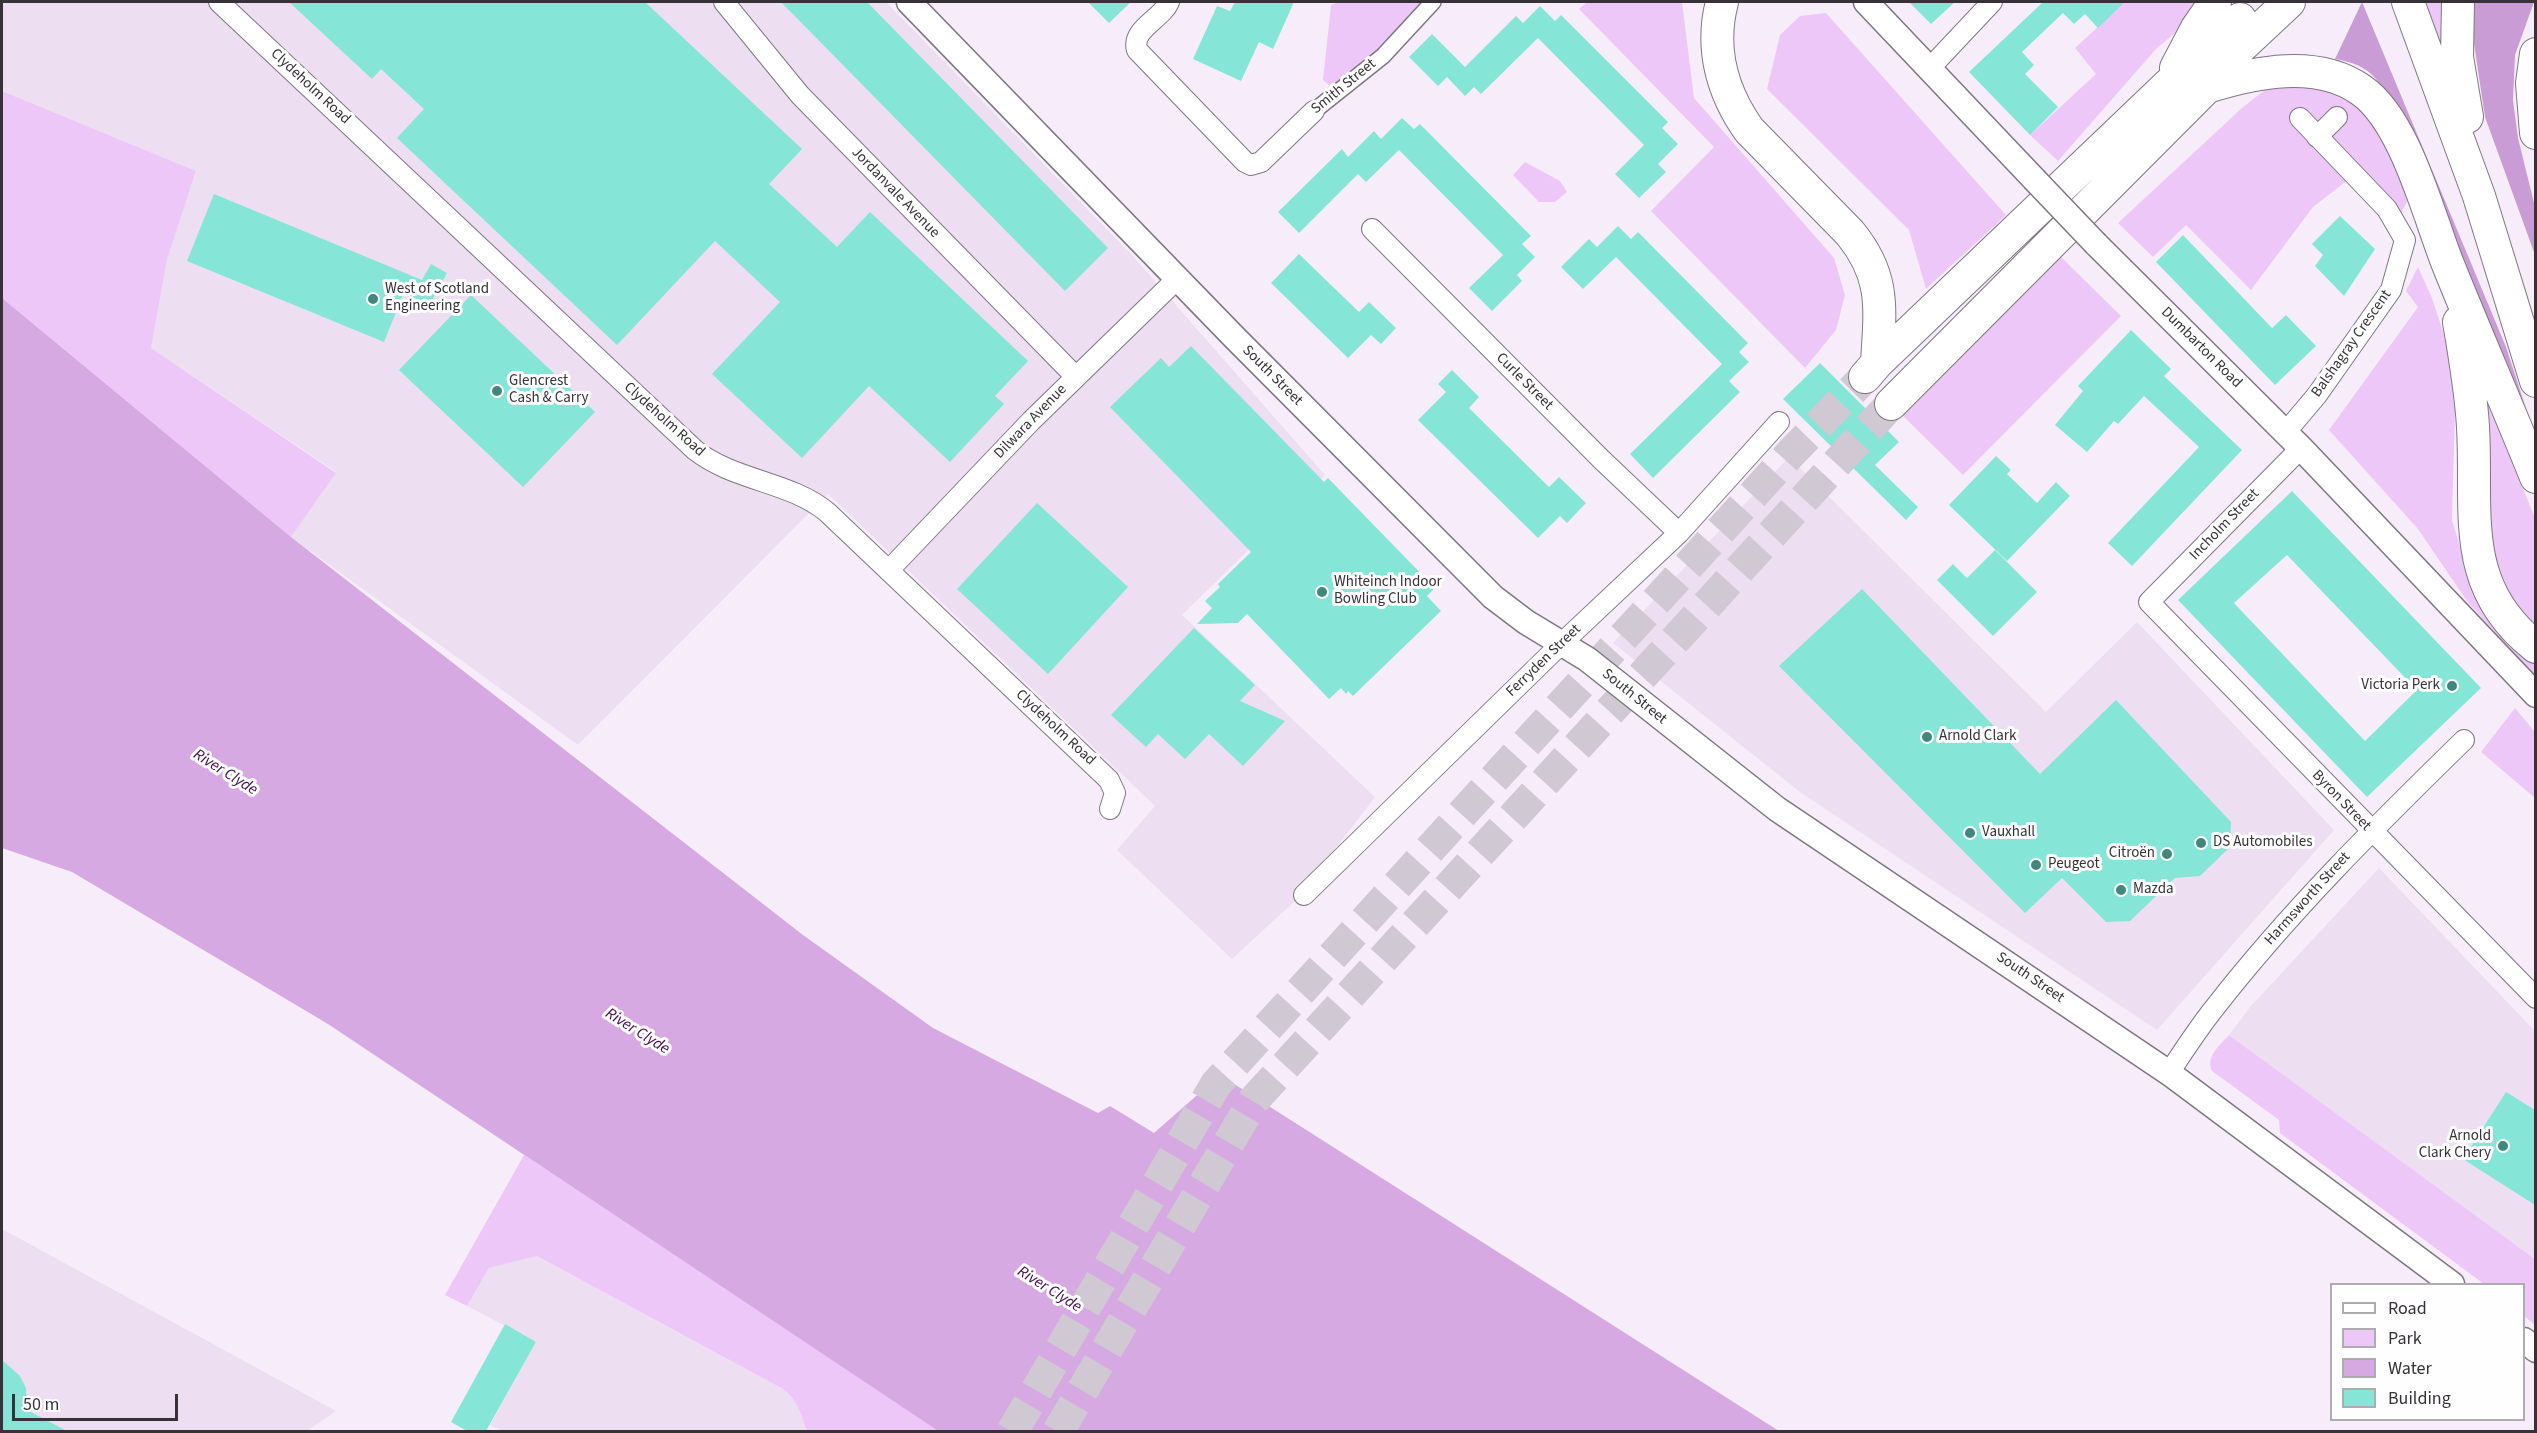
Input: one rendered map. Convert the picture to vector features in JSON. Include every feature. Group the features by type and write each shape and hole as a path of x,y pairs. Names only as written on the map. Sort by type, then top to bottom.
{"main road":[{"path":"1722,2 1719,13 1718,57 1722,78 1737,113 1749,130 1850,233 1864,251 1872,267 1878,286 1880,311 1871,370 2168,85 2259,2"},
{"path":"2168,85 2197,28 2216,2"},
{"path":"1891,404 2208,87 2227,60 2289,2"},
{"path":"2384,2 2527,322"},
{"path":"2408,2 2527,322"},
{"path":"2458,2 2457,57 2464,104 2527,322 2535,381"},
{"path":"2535,54 2532,83 2535,133"},
{"path":"2208,87 2245,75 2300,71 2342,80 2360,88 2381,108 2398,135 2535,477"},
{"path":"2447,262 2470,394 2476,546 2494,601 2520,635 2535,647"}],"street":[{"name":"Clydeholm Road","path":"219,2 695,450 726,469 792,492 819,506 1109,780 1115,793 1110,809"},
{"name":"Jordanvale Avenue","path":"724,2 800,95 1076,377"},
{"name":"South Street","path":"909,2 1177,279 1493,597 1526,622 1595,665 1783,814 2169,1073 2451,1283"},
{"name":"Smith Street","path":"1169,2 1139,34 1135,45 1137,50 1240,158 1251,165 1261,162 1314,111 1383,56 1433,2"},
{"name":"Dumbarton Road","path":"1866,2 2096,243 2293,441 2535,695"},
{"path":"1929,69 1992,2"},
{"path":"2318,137 2337,117"},
{"name":"Balshagray Crescent","path":"2293,441 2317,395 2391,290 2405,240 2386,209 2300,118"},
{"name":"Curle Street","path":"1372,229 1678,533"},
{"name":"Dilwara Avenue","path":"889,570 1076,377 1177,279"},
{"name":"Ferryden Street","path":"1304,895 1678,533 1779,422"},
{"name":"Incholm Street","path":"2149,602 2293,441"},
{"name":"Byron Street","path":"2149,602 2535,998"},
{"name":"Harmsworth Street","path":"2169,1073 2214,1007 2296,909 2464,740"}],"shaded area":[{"path":"2,2 886,2 1132,255 1325,475 1182,615 1375,797 1296,900 1232,959 1117,850 1155,806 828,494 578,745 291,537 336,472 151,348 167,260 196,171 2,91"},
{"path":"2362,2 2506,347 2535,436 2384,91 2375,78 2364,69 2335,59"},
{"path":"2473,2 2534,2 2515,55 2513,100 2518,138 2535,207 2535,255 2485,117 2473,37"},
{"path":"1789,457 2046,712 2137,622 2334,830 2157,1030 1800,792 1613,643"},
{"path":"2379,868 2535,1031 2535,1259 2229,1035 2251,1006"},
{"path":"2,1229 336,1411 307,1431 2,1431"},
{"path":"537,1256 783,1389 793,1396 799,1406 807,1431 503,1431 490,1425 536,1342 467,1306 489,1268"}],"green space":[{"path":"1339,2 1419,2 1424,6 1338,93 1323,80 1331,5"},
{"path":"1587,2 1682,2 1694,98 1834,258 1845,295 1836,330 1805,368 1651,211 1714,147 1579,9"},
{"path":"2125,2 2197,2 2189,11 2182,27 2156,49 2058,161 2030,135 2096,74 2075,48"},
{"path":"2420,2 2445,2 2455,106"},
{"path":"1826,13 2006,215 1926,289 1909,230 1767,89 1780,35 1800,16"},
{"path":"2313,83 2336,91 2354,101 2379,125 2395,158 2408,200 2400,215 2357,173 2313,207 2251,290 2186,225 2153,257 2118,223 2242,108 2271,85"},
{"path":"2,91 196,171 167,260 151,348 336,473 291,537 2,298"},
{"path":"1525,162 1560,181 1567,192 1555,202 1539,202 1513,175"},
{"path":"2058,254 2121,316 1963,475 1900,413"},
{"path":"2418,267 2432,298 2456,372 2452,520 2475,597 2505,638 2535,661 2535,677 2467,601 2418,529 2329,430 2418,307 2406,291"},
{"path":"2485,396 2535,518 2535,627 2508,604 2487,558"},
{"path":"2515,708 2535,732 2535,798 2481,752"},
{"path":"2229,1035 2535,1259 2535,1325 2525,1317 2525,1283 2483,1283 2280,1133 2279,1120 2212,1071 2210,1061 2218,1047"},
{"path":"524,1155 938,1431 807,1431 796,1403 783,1389 537,1256 489,1268 467,1306 445,1295"}],"water":[{"name":"River Clyde","path":"2,298 291,537 803,935 933,1028 1098,1113 1110,1106 1154,1133 1220,1075 1779,1431 938,1431 328,1024 72,872 2,848"}],"building":[{"path":"289,2 645,2 802,149 769,184 837,247 870,212 1028,361 995,396 1004,404 950,462 869,386 802,458 712,374 780,302 715,241 617,345 397,138 424,109 381,69 372,79"},
{"path":"781,2 867,2 1108,248 1065,291"},
{"path":"1088,2 1131,2 1109,23"},
{"path":"1235,2 1294,2 1273,49 1259,42 1241,81 1193,59 1217,6 1230,11"},
{"path":"1909,2 1955,2 1931,24"},
{"path":"2043,2 2125,2 2098,28 2085,14 2074,24 2063,13 2022,52 2034,65 2025,74 2058,107 2030,135 1969,72"},
{"path":"1540,6 1555,21 1561,15 1668,122 1662,128 1678,144 1658,164 1666,172 1639,198 1615,174 1644,145 1538,38 1481,94 1474,87 1465,96 1447,77 1438,86 1409,57 1432,34 1465,67 1516,16 1523,23"},
{"path":"1402,118 1414,129 1420,124 1531,236 1522,244 1535,257 1517,275 1522,281 1492,311 1469,288 1503,255 1399,150 1366,182 1358,174 1299,233 1278,212 1342,149 1348,157 1374,131 1381,139"},
{"path":"214,194 422,280 431,264 447,273 429,306 404,292 384,342 187,261"},
{"path":"2340,216 2375,249 2344,296 2315,266 2323,255 2312,244"},
{"path":"1618,226 1631,239 1638,232 1748,343 1739,352 1749,362 1729,381 1740,392 1653,478 1630,454 1722,364 1616,257 1583,289 1561,267 1589,239 1597,247"},
{"path":"2183,235 2272,328 2286,315 2316,346 2275,385 2156,262"},
{"path":"1299,254 1359,312 1369,302 1396,328 1381,344 1371,335 1348,358 1271,283"},
{"name":"Glencrest Cash & Carry","path":"471,295 595,412 523,487 399,370"},
{"path":"2131,330 2171,369 2164,376 2242,450 2132,566 2108,543 2199,447 2144,396 2118,424 2114,421 2087,452 2055,425 2083,391 2078,386"},
{"path":"1191,346 1324,482 1328,478 1435,588 1427,596 1441,611 1353,696 1348,691 1346,694 1341,688 1329,699 1247,614 1238,623 1197,624 1212,608 1205,601 1220,587 1218,584 1251,552 1110,407 1161,358 1169,367"},
{"path":"1820,363 1899,442 1875,465 1918,507 1906,520 1783,399"},
{"path":"1452,370 1479,397 1469,408 1549,487 1559,477 1586,503 1567,523 1560,516 1538,538 1418,420 1446,392 1438,384"},
{"path":"1996,456 2011,470 2007,474 2037,503 2056,482 2070,496 2007,561 1949,505"},
{"path":"2292,491 2481,688 2367,797 2178,600","holes":["2287,555 2417,690 2365,741 2234,603"]},
{"path":"1037,503 1128,587 1048,674 957,589"},
{"path":"1995,550 2037,592 1993,636 1937,580 1953,564 1967,578"},
{"name":"Arnold Clark","path":"1862,589 2040,774 2116,700 2231,822 2230,847 2200,876 2175,878 2130,921 2106,922 2062,878 2025,913 1779,666"},
{"path":"1194,628 1255,685 1240,701 1285,721 1243,766 1209,734 1185,759 1158,734 1146,747 1111,715"},
{"name":"Arnold Clark Chery","path":"2506,1092 2535,1110 2535,1205 2463,1159"},
{"path":"505,1324 536,1342 486,1431 467,1431 451,1422"},
{"path":"2,1360 20,1376 26,1388 27,1410 67,1431 2,1431"}],"tunnel":[{"path":"1012,1432 1216,1084 1792,452 1865,377"},
{"path":"1058,1432 1254,1100 1891,404"}],"place":[{"name":"West of Scotland Engineering","path":"373,299"},
{"name":"Glencrest Cash & Carry","path":"497,391"},
{"name":"Whiteinch Indoor Bowling Club","path":"1322,592"},
{"name":"Victoria Perk","path":"2452,686"},
{"name":"Arnold Clark","path":"1927,737"},
{"name":"Vauxhall","path":"1970,833"},
{"name":"DS Automobiles","path":"2201,843"},
{"name":"Citroën","path":"2167,854"},
{"name":"Peugeot","path":"2036,865"},
{"name":"Mazda","path":"2121,890"},
{"name":"Arnold Clark Chery","path":"2503,1146"}]}
